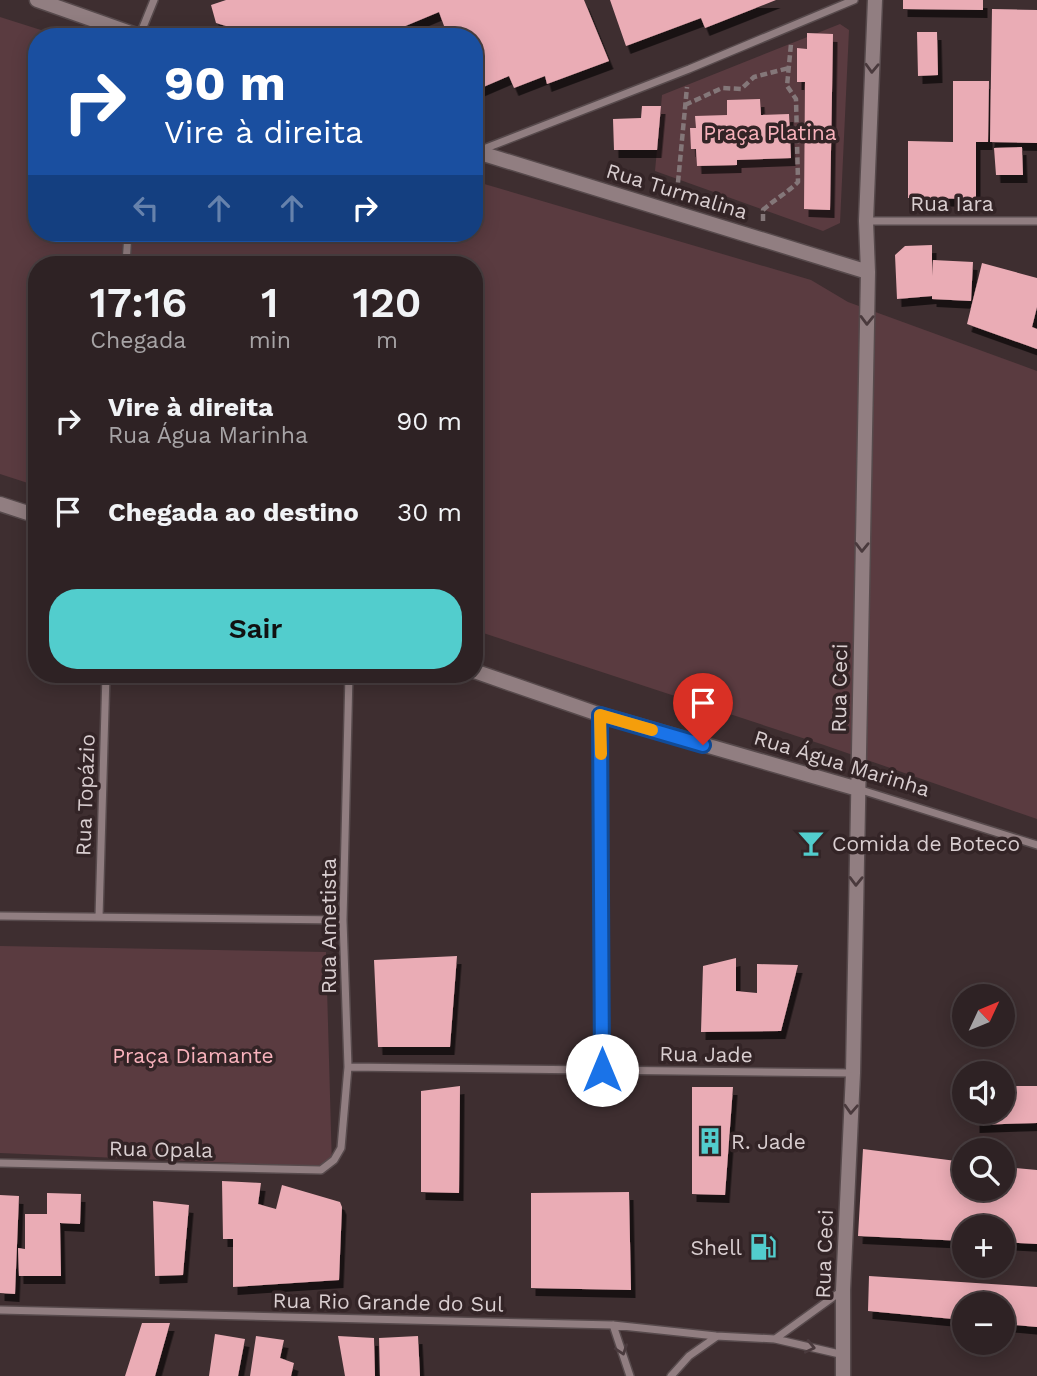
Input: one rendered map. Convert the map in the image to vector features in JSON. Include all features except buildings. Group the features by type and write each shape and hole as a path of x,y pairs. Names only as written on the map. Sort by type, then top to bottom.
{"main road":[{"path":"37,0 117,28"},
{"name":"Rua Ceci","path":"843,1376 843,1290 853,1073 868,272 866,221 875,0"},
{"name":"Rua Turmalina","path":"483,153 868,272"},
{"path":"0,504 28,513"},
{"name":"Rua Água Marinha","path":"483,674 600,715 858,789"}],"street":[{"path":"143,28 154,0"},
{"path":"483,148 689,69 855,0"},
{"name":"Rua Iara","path":"866,221 1037,220"},
{"name":"Rua Topázio","path":"99,918 106,683"},
{"name":"Rua Ametista","path":"321,1170 334,1160 341,1148 348,1067 343,920 349,683"},
{"path":"600,715 602,1070"},
{"name":"Rua Água Marinha","path":"858,789 1037,845"},
{"path":"0,916 343,920"},
{"name":"Rua Jade","path":"348,1067 853,1073"},
{"name":"Rua Opala","path":"0,1163 321,1170"},
{"path":"775,1339 843,1290"},
{"name":"Rua Rio Grande do Sul","path":"0,1310 613,1325 775,1339 844,1355"},
{"path":"613,1325 629,1376"},
{"path":"671,1376 689,1356 716,1336"}],"path":[{"path":"762,240 763,210 798,182 796,99 787,86 793,25"},
{"path":"685,105 722,88 741,89 754,77 789,68"},
{"path":"675,213 689,69"}],"green space":[{"path":"0,17 35,28 28,28 28,242 483,242 483,184 811,280 848,302 1037,371 1037,819 824,745 483,633 483,256 28,256 28,483 0,474"},
{"name":"Praça Platina","path":"840,24 849,30 840,223 823,231 655,171 662,95"},
{"name":"Praça Diamante","path":"0,946 326,952 332,1167 0,1153"}],"slow traffic":[{"path":"601,754 600,715 652,730"}],"place":[{"name":"Comida de Boteco","path":"811,843"},
{"name":"R. Jade","path":"710,1141"},
{"name":"Shell","path":"763,1247"}],"route":[{"path":"602,1070 600,715 703,745"}]}
